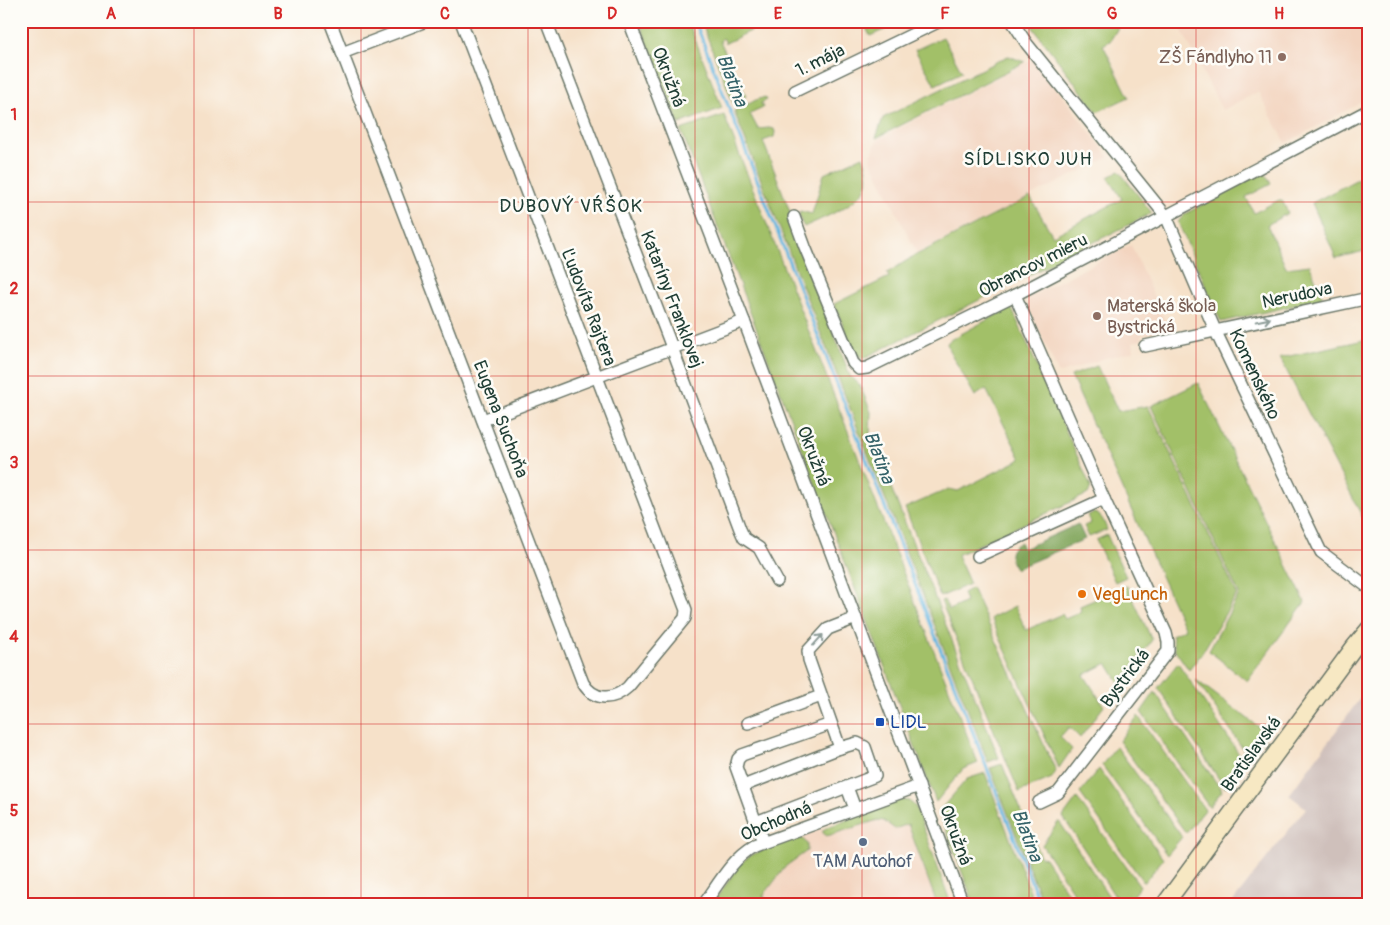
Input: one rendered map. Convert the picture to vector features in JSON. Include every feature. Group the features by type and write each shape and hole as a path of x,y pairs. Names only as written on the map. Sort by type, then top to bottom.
{"main road":[{"name":"Bratislavská","path":"1165,904 1369,629"}],"street":[{"name":"Eugena Suchoňa","path":"330,21 579,673 588,690 595,695 608,697 623,692 685,618 685,605"},
{"path":"342,52 426,21"},
{"name":"Ľudovíta Rajtera","path":"461,21 685,605"},
{"name":"Kataríny Franklovej","path":"546,21 744,538 759,548 777,581"},
{"name":"Okružná","path":"629,21 744,321 962,904"},
{"name":"1. mája","path":"795,91 940,21"},
{"name":"Komenského","path":"1012,21 1027,44 1166,216 1215,330 1321,552 1369,588"},
{"name":"Obrancov mieru","path":"794,217 853,363 859,369 867,368 1015,295 1369,110"},
{"name":"Bystrická","path":"1015,295 1104,499 1166,633 1168,642 1168,651 1058,794 1040,802"},
{"name":"Nerudova","path":"1144,346 1369,298"},
{"path":"482,420 744,321"},
{"path":"978,556 1104,499"},
{"path":"743,786 840,748 808,654 810,649 828,629 856,618"},
{"path":"748,723 821,696"},
{"path":"763,842 736,765 738,759 742,755 831,724"},
{"name":"Obchodná","path":"756,822 875,776 863,745 857,743 840,748"},
{"name":"Obchodná","path":"704,904 734,861 754,846 919,786"},
{"path":"847,787 855,809"}],"shaded area":[{"name":"ZŠ Fándlyho 11","path":"1177,21 1369,21 1369,98 1286,143 1258,92 1222,110"},
{"path":"1034,59 1109,157 917,253 870,159 877,140"},
{"name":"Materská škola Bystrická","path":"1131,245 1168,329 1141,335 1141,340 1133,342 1134,351 1108,357 1061,373 1058,372 1027,304 1031,296"},
{"path":"1369,686 1369,904 1231,904 1306,808 1289,795"},
{"path":"900,800 916,807 951,904 715,904 765,850"}],"green space":[{"path":"639,21 688,21 722,108 679,124"},
{"path":"701,21 771,21 726,43 723,38 720,41 746,96 733,103"},
{"path":"863,21 905,21 870,36"},
{"path":"1028,21 1122,21 1110,41 1103,45 1129,97 1097,112"},
{"path":"943,37 962,72 935,85 915,50"},
{"path":"1008,56 1025,62 876,138 883,118"},
{"path":"765,97 767,100 761,103 763,108 750,114 758,129 774,129 774,137 763,141 850,376 860,385 871,412 870,435 999,758 988,762 734,111"},
{"path":"724,115 978,763 963,769 936,802 681,130"},
{"path":"863,156 868,176 864,191 850,204 840,210 804,227 799,213 800,211 812,214 824,174"},
{"path":"1119,171 1152,213 864,358 855,354 834,304 889,277 887,273 914,256 1030,197 1053,236 1122,199 1108,177"},
{"path":"1264,171 1271,184 1246,197 1254,213 1282,200 1288,213 1267,225 1286,268 1310,265 1323,299 1221,322 1178,222 1185,214"},
{"path":"1369,173 1369,250 1336,258 1312,203"},
{"path":"1011,307 1091,487 1088,494 957,555 970,584 940,597 905,508 949,489 958,491 1021,459 986,389 975,396 949,350 947,343"},
{"path":"1369,339 1369,512 1363,518 1280,358"},
{"path":"1097,366 1118,411 1148,406 1237,594 1202,653 1189,670 1175,650 1172,635 1185,629 1071,376"},
{"path":"1198,383 1305,602 1247,681 1209,651 1239,594 1151,406"},
{"path":"1093,513 1101,517 1107,530 1089,537 1084,526 1091,523 1088,515"},
{"path":"1078,524 1085,539 1015,569 1010,554 1012,548 1020,542 1023,549"},
{"path":"1107,535 1126,577 1115,582 1096,540"},
{"path":"1127,586 1152,640 1120,684 1107,663 1084,675 1104,706 1080,738 1069,727 1060,737 1072,749 1059,768 991,618 1015,606 1026,630 1062,614 1065,619 1081,612 1080,606"},
{"path":"972,588 1056,771 1052,778 1019,792 941,601 944,600 949,610 966,602 963,593"},
{"path":"1178,663 1245,763 1225,788 1158,688"},
{"path":"1196,680 1267,733 1249,758"},
{"path":"1155,692 1222,791 1209,807 1141,712"},
{"path":"1138,716 1205,810 1186,833 1119,741"},
{"path":"1116,746 1182,837 1167,855 1102,765"},
{"path":"1002,764 1040,856 1045,858 1075,904 1043,904 990,768"},
{"path":"1099,769 1163,859 1144,883 1080,793"},
{"path":"985,773 1035,904 974,904 939,811 967,779"},
{"path":"1077,798 1140,886 1126,904 1120,904 1063,817"},
{"path":"900,800 909,801 916,807 951,904 937,904 908,824 895,829 884,821 878,820 827,836 823,833 823,830 828,827"},
{"path":"1059,821 1114,904 1081,904 1042,845"},
{"path":"795,837 803,839 807,844 807,851 786,866 763,896 768,900 765,904 712,904 741,863 751,855"}],"waterway":[{"name":"Blatina","path":"695,21 1040,904"}],"place":[{"name":"ZŠ Fándlyho 11","path":"1282,57"},
{"name":"Materská škola Bystrická","path":"1097,316"},
{"name":"VegLunch","path":"1082,594"},
{"name":"LIDL","path":"880,722"},
{"name":"TAM Autohof","path":"863,842"}],"district":[{"name":"SÍDLISKO JUH","path":"1028,158"},
{"name":"DUBOVÝ VŔŠOK","path":"571,205"}]}
